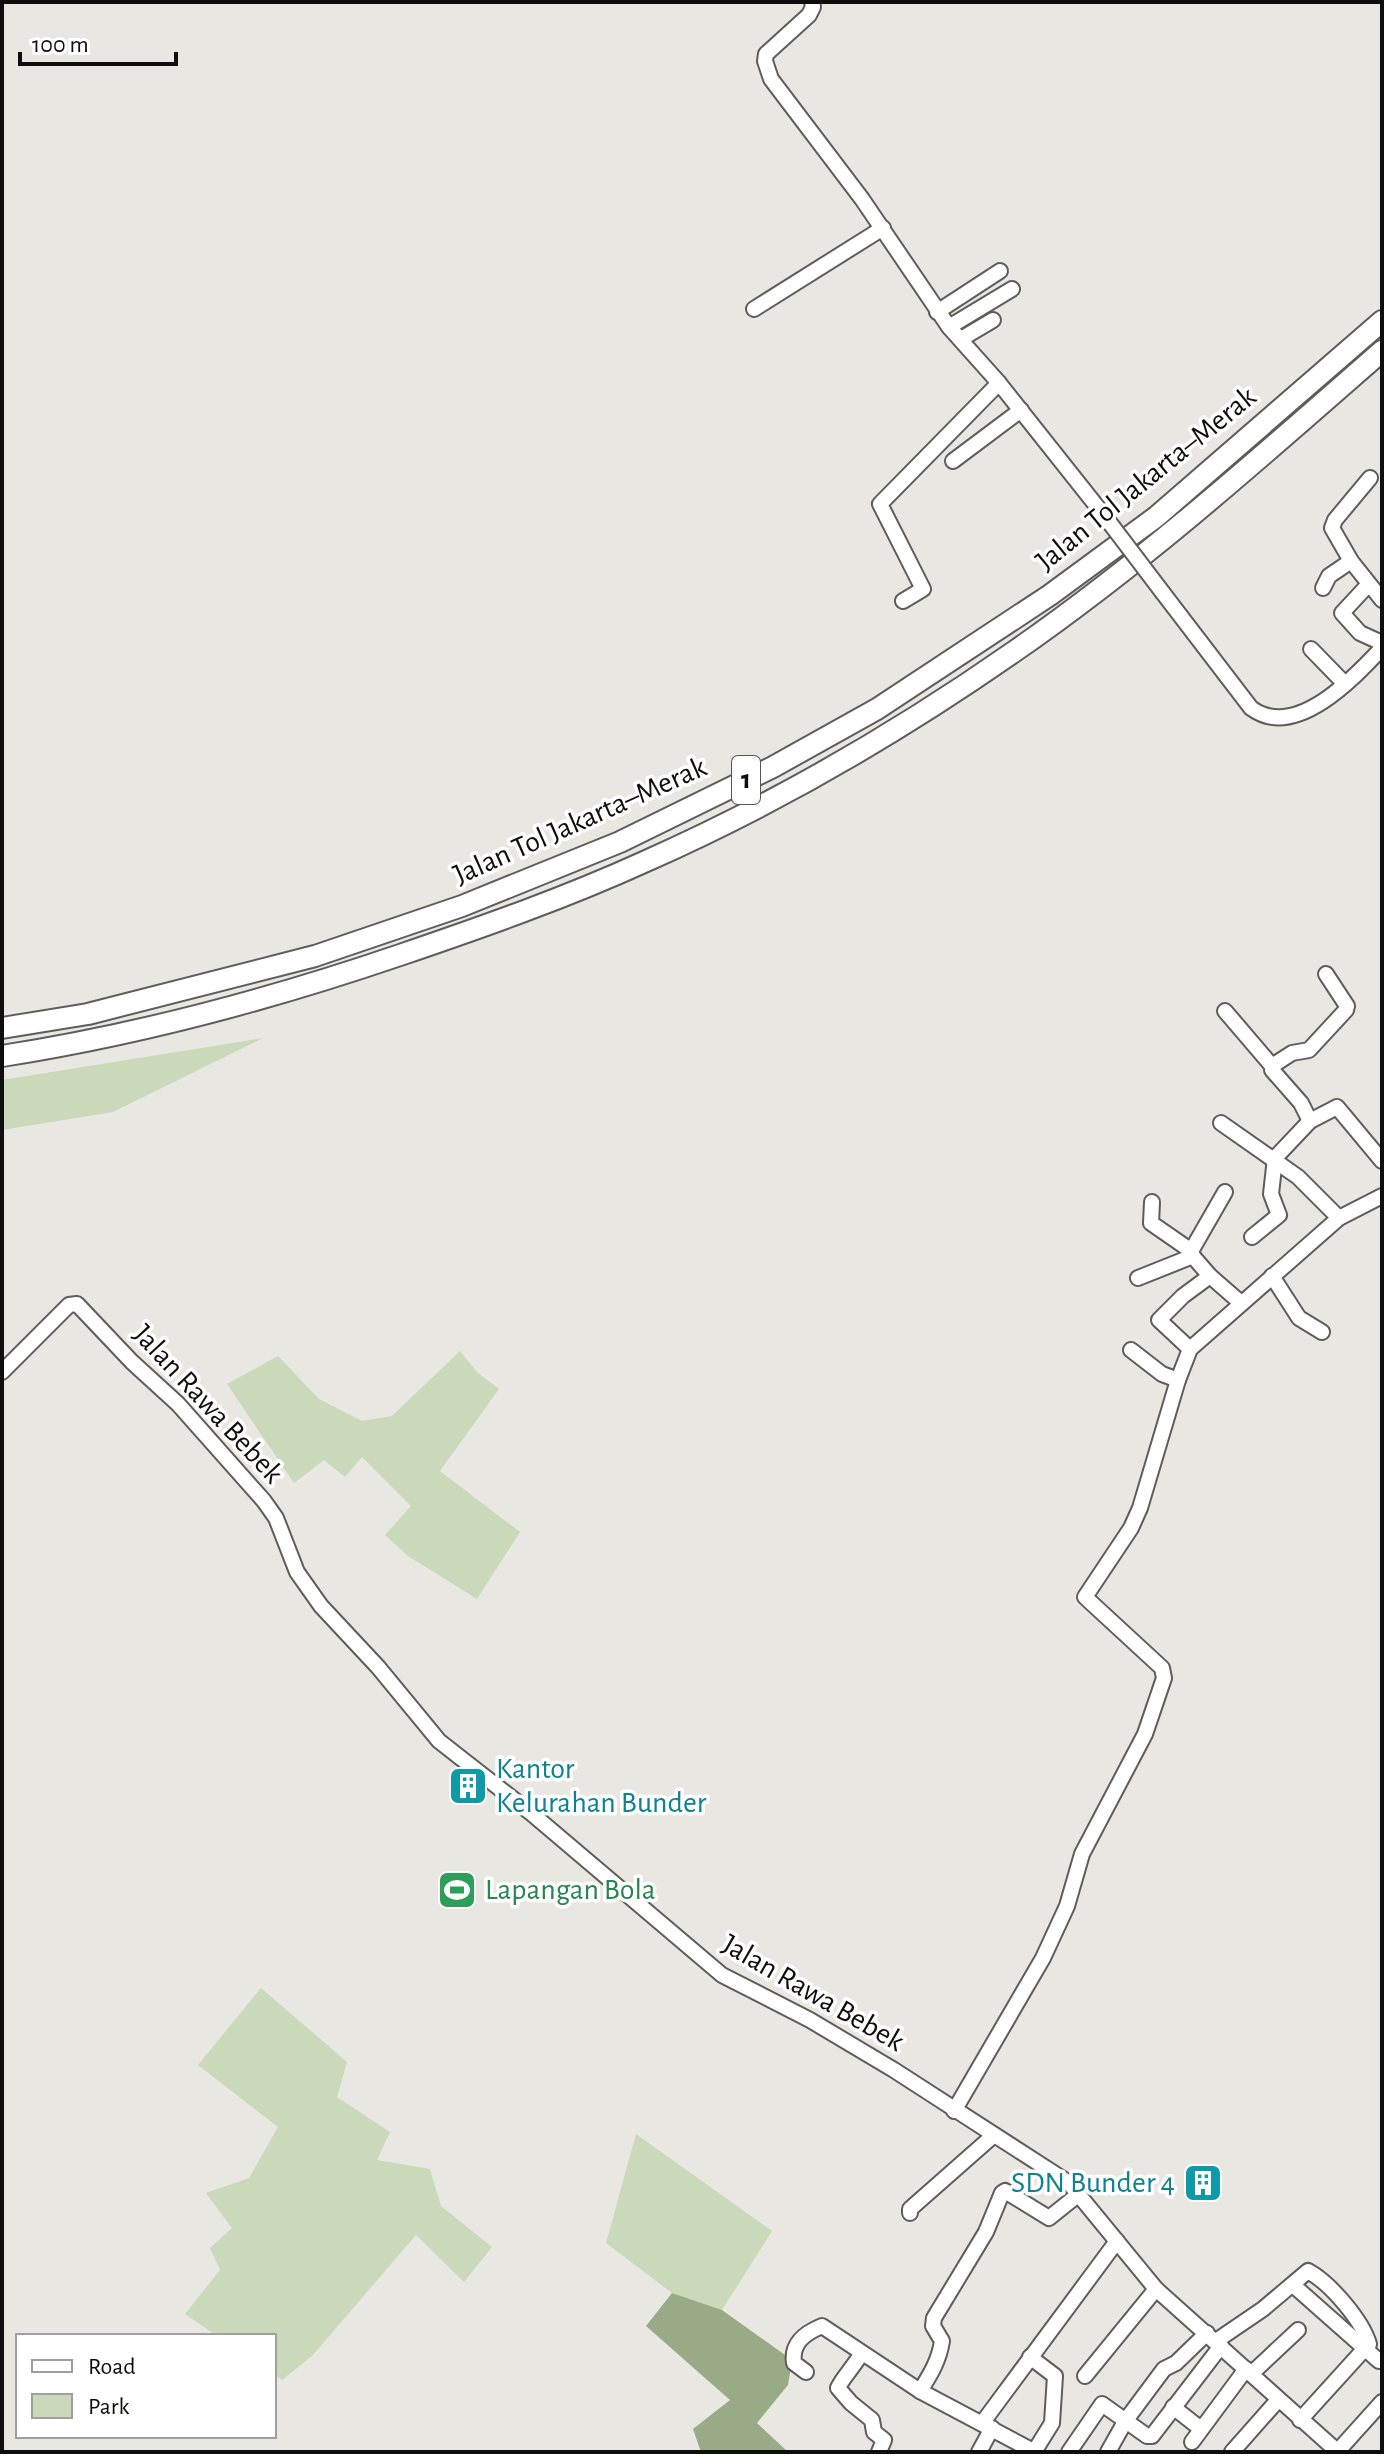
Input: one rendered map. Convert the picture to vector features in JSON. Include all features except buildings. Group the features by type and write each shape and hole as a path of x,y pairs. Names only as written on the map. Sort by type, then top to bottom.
{"highway":[{"name":"Jalan Tol Jakarta–Merak","path":"2,1028 118,1006 315,956 462,906 620,842 773,767 877,709 1050,595 1156,517 1382,321"},
{"name":"Jalan Tol Jakarta–Merak","path":"2,1056 55,1048 205,1014 333,978 473,930 644,863 762,804 895,729 1015,651 1171,535 1382,351"}],"street":[{"path":"812,2 809,15 765,58 771,79 883,228 937,312 1021,410 1251,708 1279,718 1317,706 1380,654 1342,613 1368,585"},
{"path":"754,309 883,228"},
{"path":"937,312 1000,271"},
{"path":"949,327 1012,289"},
{"path":"961,339 993,320"},
{"path":"903,601 923,589 880,504 999,383"},
{"path":"953,461 1021,410"},
{"path":"1370,478 1332,524 1334,535 1351,561 1382,600"},
{"path":"1323,588 1329,576 1351,561"},
{"path":"1311,649 1345,684"},
{"path":"1272,1066 1292,1053 1309,1050 1346,1010 1347,1006 1326,974"},
{"path":"1225,1011 1301,1103 1310,1121"},
{"path":"1252,1237 1279,1215 1271,1194 1275,1158 1310,1121 1338,1108 1382,1161"},
{"path":"1221,1123 1275,1158 1339,1218"},
{"path":"1138,1278 1192,1253 1225,1192"},
{"path":"954,2111 1043,1958 1067,1906 1082,1854 1145,1734 1164,1678 1162,1668 1085,1597 1131,1528 1140,1508 1190,1349 1339,1218 1382,1196"},
{"path":"1152,1202 1151,1223 1192,1253 1210,1276 1241,1303"},
{"path":"1190,1349 1159,1320 1183,1296 1210,1276"},
{"path":"1272,1276 1300,1319 1322,1332"},
{"name":"Jalan Rawa Bebek","path":"2,1372 69,1305 77,1304 132,1362 178,1404 264,1501 276,1518 297,1572 321,1606 378,1667 439,1741 531,1813 722,1975 810,2020 1058,2175 1079,2194 1156,2289 1338,2452"},
{"path":"1131,1350 1162,1374 1178,1380"},
{"path":"910,2213 910,2209 930,2190 994,2135"},
{"path":"920,2391 937,2364 941,2351 942,2341 933,2326 934,2318 986,2232 1002,2193 1005,2191 1049,2218 1079,2194"},
{"path":"979,2452 988,2425 1030,2357 1117,2241"},
{"path":"1108,2452 1126,2420 1164,2369 1263,2309 1309,2271 1342,2299 1369,2341 1366,2350 1300,2420"},
{"path":"1293,2285 1381,2361"},
{"path":"1085,2376 1156,2289"},
{"path":"806,2372 794,2363 794,2348 804,2335 819,2326 920,2391 1035,2452 1052,2423 1055,2376 1030,2357"},
{"path":"1192,2442 1248,2372 1298,2330"},
{"path":"1069,2452 1102,2404 1147,2436 1152,2436 1215,2340"},
{"path":"861,2354 838,2388 872,2420 874,2432 884,2440 879,2452"},
{"path":"1232,2452 1278,2400"},
{"path":"1338,2452 1382,2402"},
{"path":"1173,2407 1201,2429"}],"green space":[{"path":"263,1038 113,1112 2,1130 2,1080"},
{"path":"460,1351 478,1373 499,1389 440,1471 520,1532 477,1599 408,1556 385,1535 411,1506 362,1457 345,1477 324,1460 294,1483 227,1384 278,1356 319,1399 362,1421 392,1416"},
{"path":"261,1988 347,2062 337,2097 390,2132 377,2160 430,2169 441,2206 492,2247 464,2282 416,2235 312,2356 282,2380 276,2376 276,2334 214,2334 185,2314 220,2270 210,2248 232,2228 206,2193 249,2178 278,2127 198,2065"},
{"path":"636,2134 772,2231 722,2310 672,2293 606,2243"},
{"path":"672,2293 722,2310 792,2360 788,2385 757,2423 788,2452 701,2452 693,2429 730,2400 646,2326"}],"place":[{"name":"Kantor Kelurahan Bunder","path":"468,1786"},
{"name":"Lapangan Bola","path":"457,1890"},
{"name":"SDN Bunder 4","path":"1203,2183"}]}
